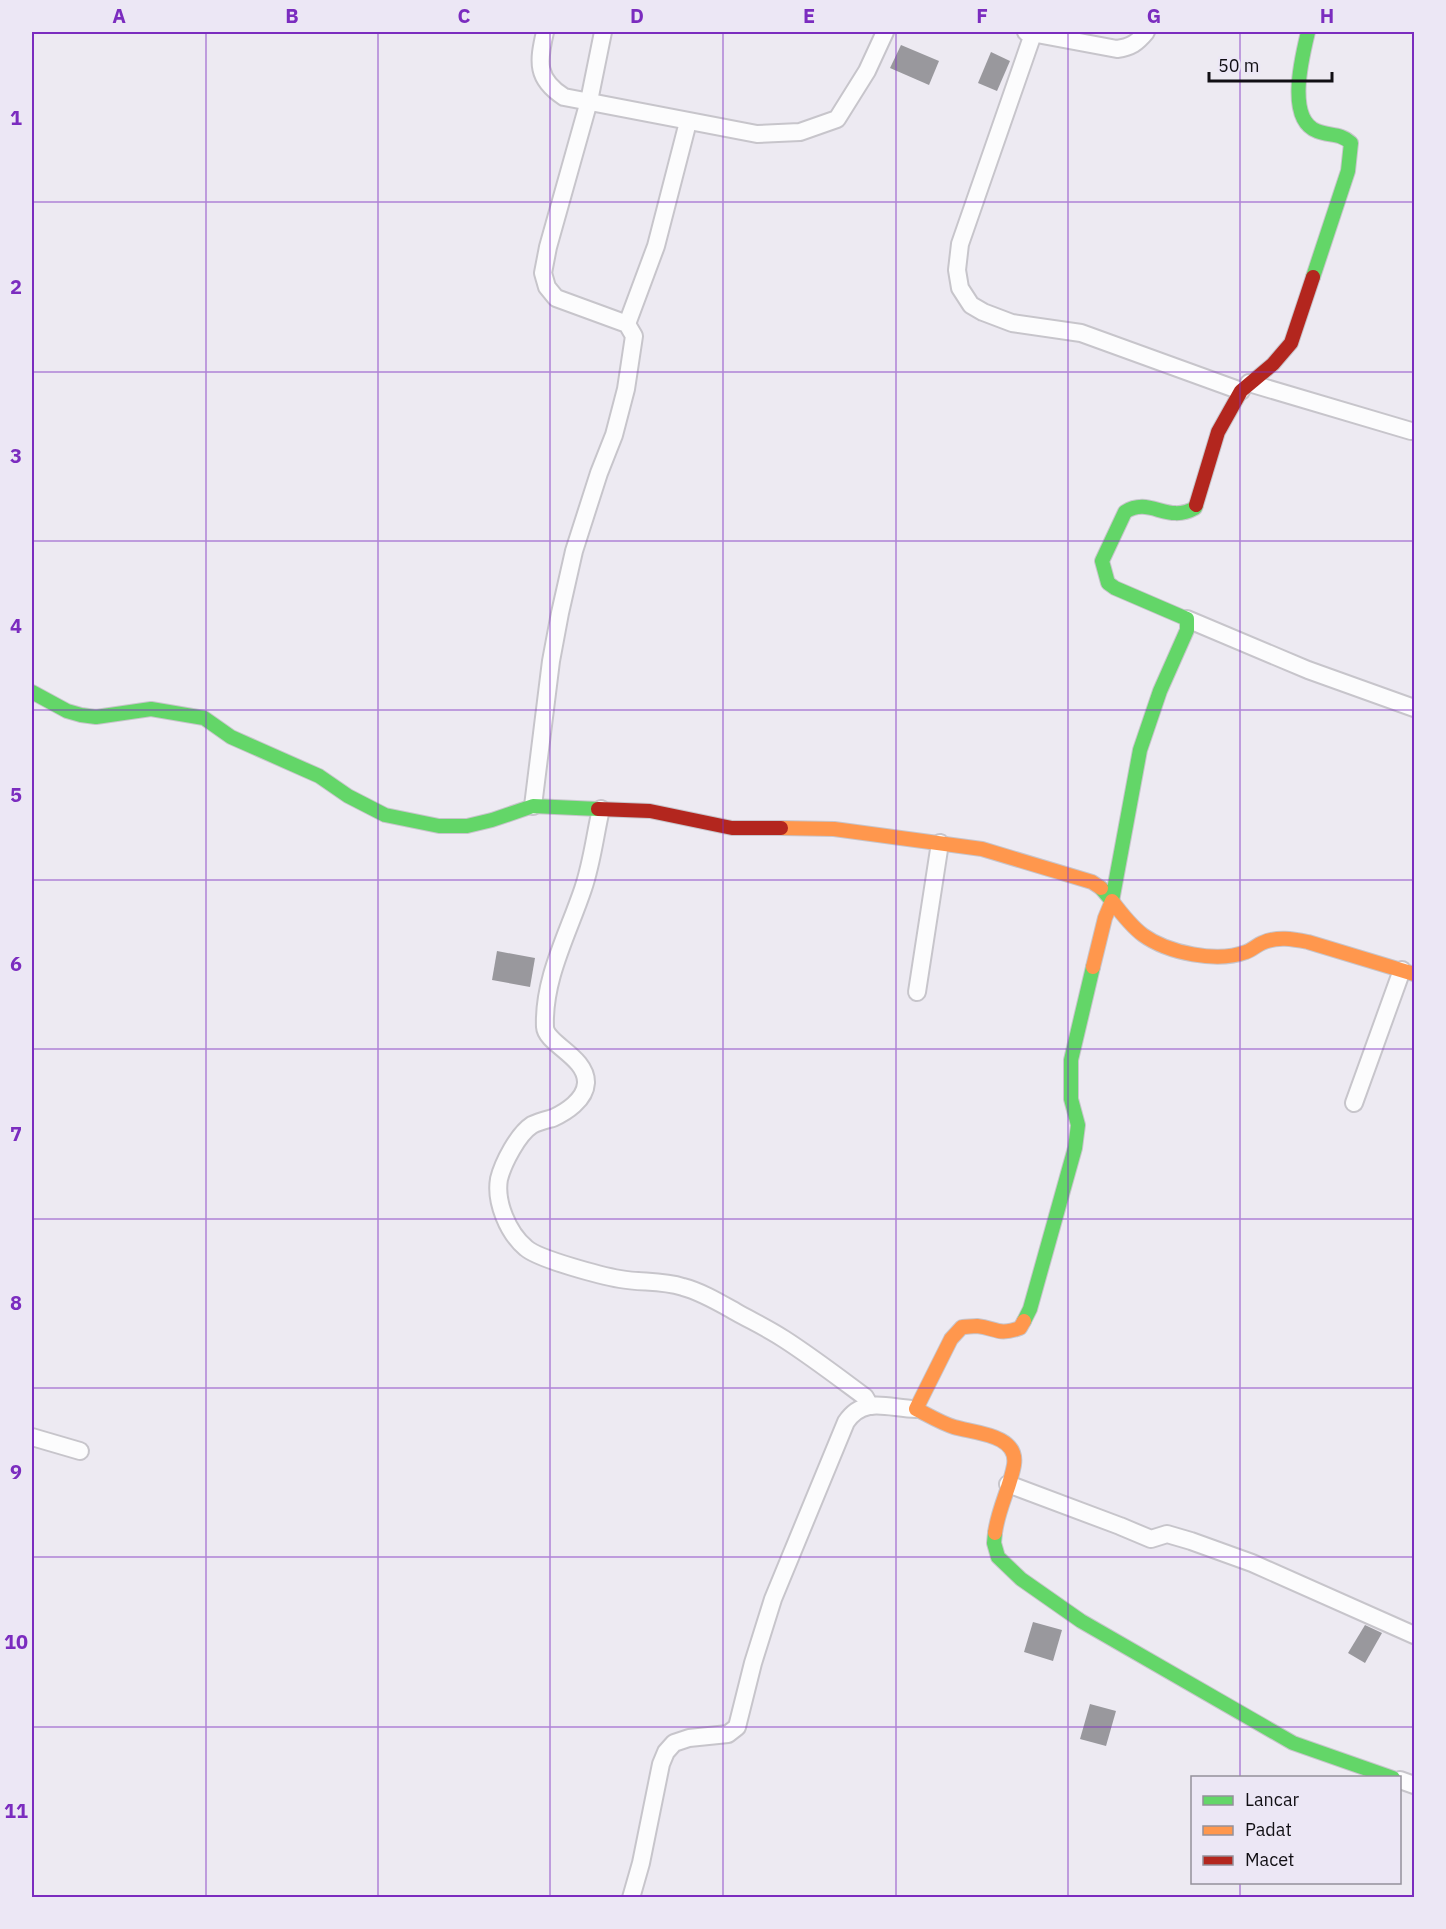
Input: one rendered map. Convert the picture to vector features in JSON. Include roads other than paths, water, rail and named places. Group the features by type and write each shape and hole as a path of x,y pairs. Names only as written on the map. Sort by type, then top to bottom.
{"street":[{"path":"544,32 541,62 543,78 552,89 564,97 757,135 800,132 837,119 867,71 885,32"},
{"path":"533,806 551,661 572,561 599,473 614,435 626,389 634,336 627,324 556,298 548,287 543,273 548,247 589,101 603,32"},
{"path":"1146,32 1136,43 1128,47 1117,48 1029,33 960,244 957,270 960,288 971,305 1012,323 1081,333 1245,387 1411,431"},
{"path":"1308,32 1299,77 1299,102 1303,122 1313,131 1349,140 1351,151 1348,171 1291,343 1273,364 1245,387 1218,432 1195,508 1179,514 1146,507 1130,507 1122,518 1102,561 1108,583 1115,588 1308,670 1414,708"},
{"path":"627,324 656,246 688,122"},
{"path":"916,1409 951,1339 962,1327 977,1326 997,1332 1009,1332 1020,1328 1030,1309 1075,1148 1078,1125 1071,1099 1071,1060 1105,918 1112,901 1140,750 1160,691 1187,630 1187,619"},
{"path":"32,692 67,711 81,715 96,717 152,709 204,718 231,737 319,776 348,796 386,815 439,826 467,826 533,806 650,811 732,828 834,829 982,849 1092,882 1100,887 1128,922 1146,937 1170,948 1200,956 1220,957 1246,951 1264,942 1290,939 1308,942 1408,972 1354,1103"},
{"path":"601,809 584,887 565,934 545,1006 545,1031 550,1039 566,1050 584,1071 586,1083 584,1092 576,1104 555,1117 533,1124 514,1144 500,1177 498,1192 507,1222 526,1249 543,1258 621,1279 654,1281 684,1287 716,1301 783,1338 865,1397 870,1406"},
{"path":"917,992 940,843"},
{"path":"631,1898 666,1752 674,1743 689,1738 728,1734 737,1727 753,1663 773,1599 846,1422 852,1413 870,1406 916,1409 953,1427 990,1435 1001,1440 1013,1453 1014,1464 994,1543 998,1557 1022,1579 1082,1621 1293,1743 1387,1776"},
{"path":"32,1437 80,1451"},
{"path":"1008,1484 1151,1539 1167,1534 1252,1563 1414,1635"}]}
